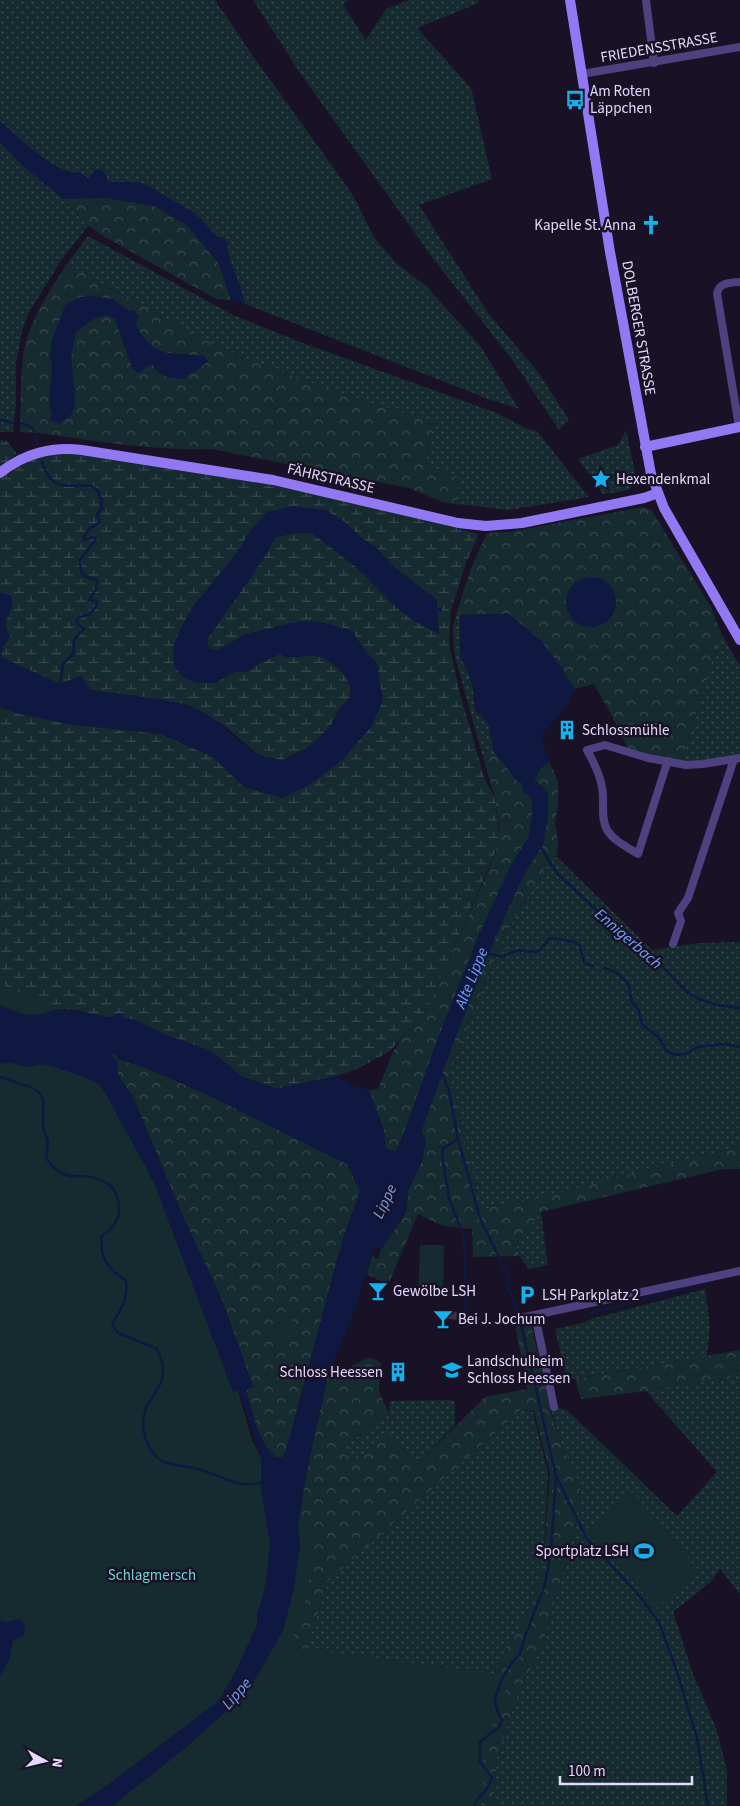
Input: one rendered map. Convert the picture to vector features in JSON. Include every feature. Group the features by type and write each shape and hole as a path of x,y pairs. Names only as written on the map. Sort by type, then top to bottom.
{"main road":[{"name":"DOLBERGER STRASSE","path":"570,0 610,252 645,447 658,494 684,544 740,640"},
{"path":"645,447 740,427"},
{"name":"FÄHRSTRASSE","path":"0,473 16,462 44,451 59,448 82,450 272,480 458,523 492,526 544,519 658,494"}],"street":[{"path":"646,0 654,63"},
{"name":"FRIEDENSSTRASSE","path":"582,74 740,47"},
{"path":"740,282 722,284 717,293 740,427"},
{"path":"667,762 638,854 622,845 610,835 605,827 602,785 587,750 605,745 648,758 686,765 737,759 688,898 678,913 681,921 673,944"},
{"path":"516,1319 740,1271"},
{"path":"535,1315 554,1407"}],"green space":[{"path":"0,0 215,0 351,192 374,237 396,263 426,286 481,347 519,409 488,399 231,300 219,264 64,199 88,226 62,259 28,314 16,362 16,406 13,432 0,432"},
{"path":"253,0 348,0 343,5 366,40 386,9 409,0 478,0 479,3 417,28 471,88 492,179 419,205 488,313 538,372 569,420 559,430 514,362 435,261 300,73"},
{"path":"106,198 154,206 187,225 219,264 231,300 216,299 105,237 88,226 63,199"},
{"path":"87,237 233,315 303,343 497,413 527,429 537,431 589,497 509,510 457,504 458,477 425,465 434,423 253,362 201,338 67,264"},
{"path":"67,264 201,338 253,362 344,394 434,422 425,465 458,477 457,504 445,503 409,488 211,449 150,447 20,432 22,366 27,338 38,312"},
{"path":"626,430 636,478 635,483 624,491 603,494 578,459 618,445"},
{"path":"0,440 7,441 17,454 0,467"},
{"path":"75,452 237,478 361,504 479,534 466,563 451,610 449,644 459,690 485,780 495,798 498,840 495,853 427,1009 390,1051 357,1069 336,1076 276,1089 241,1076 211,1051 166,1035 135,1020 94,1016 82,1011 64,1009 34,1015 0,1005 0,707 20,714 70,724 161,734 213,757 244,787 283,798 377,664 351,631 228,645 217,650 210,649 208,638 257,568 276,537 295,533 312,533 356,567 411,619 439,634 437,611 442,611 437,608 437,600 396,569 376,547 361,538 345,522 251,530 237,553 192,608 180,630 173,650 215,683 233,672 246,672 280,654 286,657 322,656 339,669 346,677 350,686 350,697 338,711 330,727 308,748 282,760 260,756 227,728 205,713 185,704 91,690 81,676 60,684 0,657 2,648 10,637 6,629 6,622 11,608 1,593 0,597 0,478 35,458"},
{"path":"643,507 651,510 655,516 711,607 721,633 681,763 652,759 628,749 594,684 575,689 541,641 509,614 460,615 458,608 472,566 487,533 509,532"},
{"path":"458,608 460,615 460,657 468,671 473,688 475,710 488,723 494,752 498,756 483,757 454,653 453,627"},
{"path":"721,633 740,664 740,756 681,763"},
{"path":"498,756 541,768 549,761 558,781 558,805 555,823 558,841 557,857 547,865 504,936 457,1051 450,1076 481,1210 516,1201 531,1204 530,1200 730,1149 740,1142 740,1169 723,1169 541,1212 516,1243 519,1256 473,1257 472,1229 443,1226 418,1214 388,1285 367,1274 372,1256 378,1259 381,1250 406,1212 408,1191 422,1161 385,1148 384,1131 369,1090 378,1089 398,1043 427,1009 496,853 499,824 495,798 483,757"},
{"path":"557,857 652,950 699,943 740,942 740,1142 730,1149 531,1200 531,1204 516,1201 481,1210 450,1076 457,1051 504,936 547,865"},
{"name":"Schlagmersch","path":"0,983 25,994 52,999 51,1010 79,1020 152,1165 231,1366 252,1440 275,1485 314,1539 307,1596 290,1647 511,1676 493,1723 484,1761 481,1806 0,1806"},
{"path":"112,1054 116,1054 118,1059 146,1068 204,1093 347,1164 360,1191 342,1242 283,1457 275,1457 264,1443 260,1434 246,1390 253,1387 222,1300 181,1212 133,1097 118,1075"},
{"path":"541,1212 548,1265 529,1269 519,1256 516,1243"},
{"path":"420,1245 444,1245 443,1294 418,1293"},
{"path":"705,1289 710,1326 707,1356 567,1380 555,1329 584,1323 591,1319"},
{"path":"284,1315 293,1320 282,1340 273,1335"},
{"path":"530,1319 552,1416 560,1440 580,1485 579,1509 575,1530 543,1643 517,1697 497,1757 493,1806 462,1806 476,1708 533,1601 543,1567 550,1473 534,1411 522,1409 328,1581 304,1658 112,1806 298,1524 306,1475 327,1378 370,1357 381,1363 379,1391 389,1414 341,1449 351,1463 391,1434 416,1466 485,1397 527,1389 515,1323"},
{"path":"740,1350 740,1375 646,1391 581,1399 575,1379"},
{"path":"740,1375 740,1594 720,1569 712,1581 673,1612 693,1674 716,1728 727,1770 727,1806 493,1806 497,1757 517,1697 543,1643 575,1530 579,1509 580,1485 560,1440 550,1406 567,1410 677,1516 717,1472 646,1391"},
{"path":"451,1400 455,1402 455,1425 416,1466 391,1434 351,1463 341,1449 389,1414 390,1401"},
{"path":"522,1409 533,1412 548,1473 543,1567 533,1601 476,1708 166,1806 304,1658 328,1581"},
{"name":"Sportplatz LSH","path":"633,1492 699,1571 657,1608 587,1531"}],"water":[{"path":"0,121 38,154 60,168 70,172 79,172 88,178 94,171 99,169 105,174 108,182 138,182 145,184 193,212 216,236 224,238 228,243 230,258 245,304 231,300 219,264 187,225 154,206 106,198 63,199 24,167 0,142"},
{"path":"90,296 113,299 129,311 133,310 139,316 136,325 142,336 156,349 164,352 204,356 208,361 184,379 162,375 153,365 149,365 139,373 133,370 115,319 107,315 95,318 76,332 71,357 75,406 71,415 59,424 49,419 52,415 49,404 52,340 64,308 80,297"},
{"path":"293,506 326,510 345,522 361,538 376,547 396,569 437,600 437,608 441,608 442,611 437,611 439,634 411,619 356,567 312,533 295,533 276,537 257,568 208,638 208,646 210,649 217,650 246,634 301,621 321,622 351,630 377,664 383,701 371,727 342,760 309,785 283,798 244,787 213,757 161,734 70,724 20,714 0,707 1,592 12,596 12,604 5,625 10,637 2,648 1,657 60,684 81,676 91,690 181,704 206,714 252,750 272,759 282,760 308,747 329,728 338,712 350,697 351,689 346,678 330,661 322,657 287,657 280,654 246,672 233,672 215,683 196,683 181,676 174,665 173,650 180,630 192,608 237,553 251,530 268,512"},
{"path":"591,577 600,579 611,588 616,602 614,611 605,622 591,627 582,625 571,616 566,602 568,593 577,582"},
{"path":"508,614 541,641 575,689 568,705 541,736 549,761 541,768 530,786 518,782 494,752 488,723 476,710 474,689 468,671 460,657 461,615"},
{"name":"Lippe","path":"0,1005 30,1015 62,1009 112,1017 115,1014 122,1014 124,1018 135,1020 166,1035 211,1051 241,1076 276,1089 336,1076 361,1089 369,1090 384,1131 385,1148 395,1152 411,1125 418,1126 426,1140 422,1161 408,1191 406,1212 381,1250 374,1248 355,1310 327,1378 306,1475 298,1524 300,1547 294,1588 283,1631 252,1685 229,1709 183,1750 112,1806 76,1806 109,1784 218,1701 237,1669 257,1624 257,1613 266,1581 270,1544 261,1491 261,1457 239,1390 233,1392 156,1188 105,1092 91,1080 51,1066 41,1064 26,1067 8,1063 0,1064","holes":["112,1054 116,1054 118,1059 146,1068 204,1093 347,1164 360,1191 342,1242 283,1457 275,1457 259,1434 246,1390 253,1387 222,1300 181,1212 133,1097 118,1075 117,1060 113,1058"]},
{"path":"20,1619 25,1627 25,1631 23,1636 13,1641 9,1661 0,1675 0,1620 5,1622"}],"waterway":[{"path":"0,420 13,423"},
{"path":"21,423 33,430 37,444"},
{"path":"42,461 49,476 57,483 67,486 86,485 94,487 99,494 102,508 97,515 100,522 89,529 83,538 84,540 94,537 96,539 80,560 82,573 97,580 96,589 89,600 96,601 97,605 90,614 78,618 78,624 84,629 74,641 74,653 63,664 60,684"},
{"name":"Alte Lippe","path":"407,1147 450,1029 488,934 517,871 536,840 540,817 540,796 530,786"},
{"name":"Ennigerbach","path":"536,840 557,873 592,906 642,945 686,991 699,999 716,1005 740,1008"},
{"path":"481,952 502,957 516,951 535,952 541,949 549,938 558,939 580,945 584,963 593,966"},
{"path":"605,968 617,973 628,983 632,1002 638,1009 642,1024 658,1037 667,1051 676,1055 688,1053 698,1047 726,1044 740,1047"},
{"path":"436,1067 444,1078 449,1091 458,1139 480,1218 508,1276 508,1289 518,1311 556,1476 551,1550 545,1584 519,1656 507,1670 497,1691 495,1702 502,1721 500,1726 480,1742 480,1762 492,1777 488,1787 474,1806"},
{"path":"0,1077 39,1092 43,1099 43,1126 48,1142 46,1158 54,1168 68,1176 102,1180 116,1193 119,1207 117,1220 102,1236 101,1244 106,1262 114,1272 126,1281 127,1287 123,1304 112,1325 118,1333 157,1349 163,1367 159,1387 148,1404 144,1415 144,1431 149,1446 158,1458 164,1462 198,1469 237,1483 254,1484 263,1482"},
{"path":"458,1139 443,1148 442,1154 449,1198 464,1237 466,1310"},
{"path":"592,1313 707,1282"},
{"path":"557,1478 586,1537 641,1598 659,1622 677,1672 697,1738 708,1806"}],"tunnel":[{"path":"449,1315 459,1316"}],"place":[{"name":"Am Roten Läppchen","path":"575,100"},
{"name":"Kapelle St. Anna","path":"651,225"},
{"name":"Hexendenkmal","path":"601,479"},
{"name":"Schlossmühle","path":"567,730"},
{"name":"Gewölbe LSH","path":"378,1291"},
{"name":"LSH Parkplatz 2","path":"527,1295"},
{"name":"Bei J. Jochum","path":"443,1319"},
{"name":"Landschulheim Schloss Heessen","path":"452,1370"},
{"name":"Schloss Heessen","path":"398,1372"},
{"name":"Sportplatz LSH","path":"644,1551"}]}
